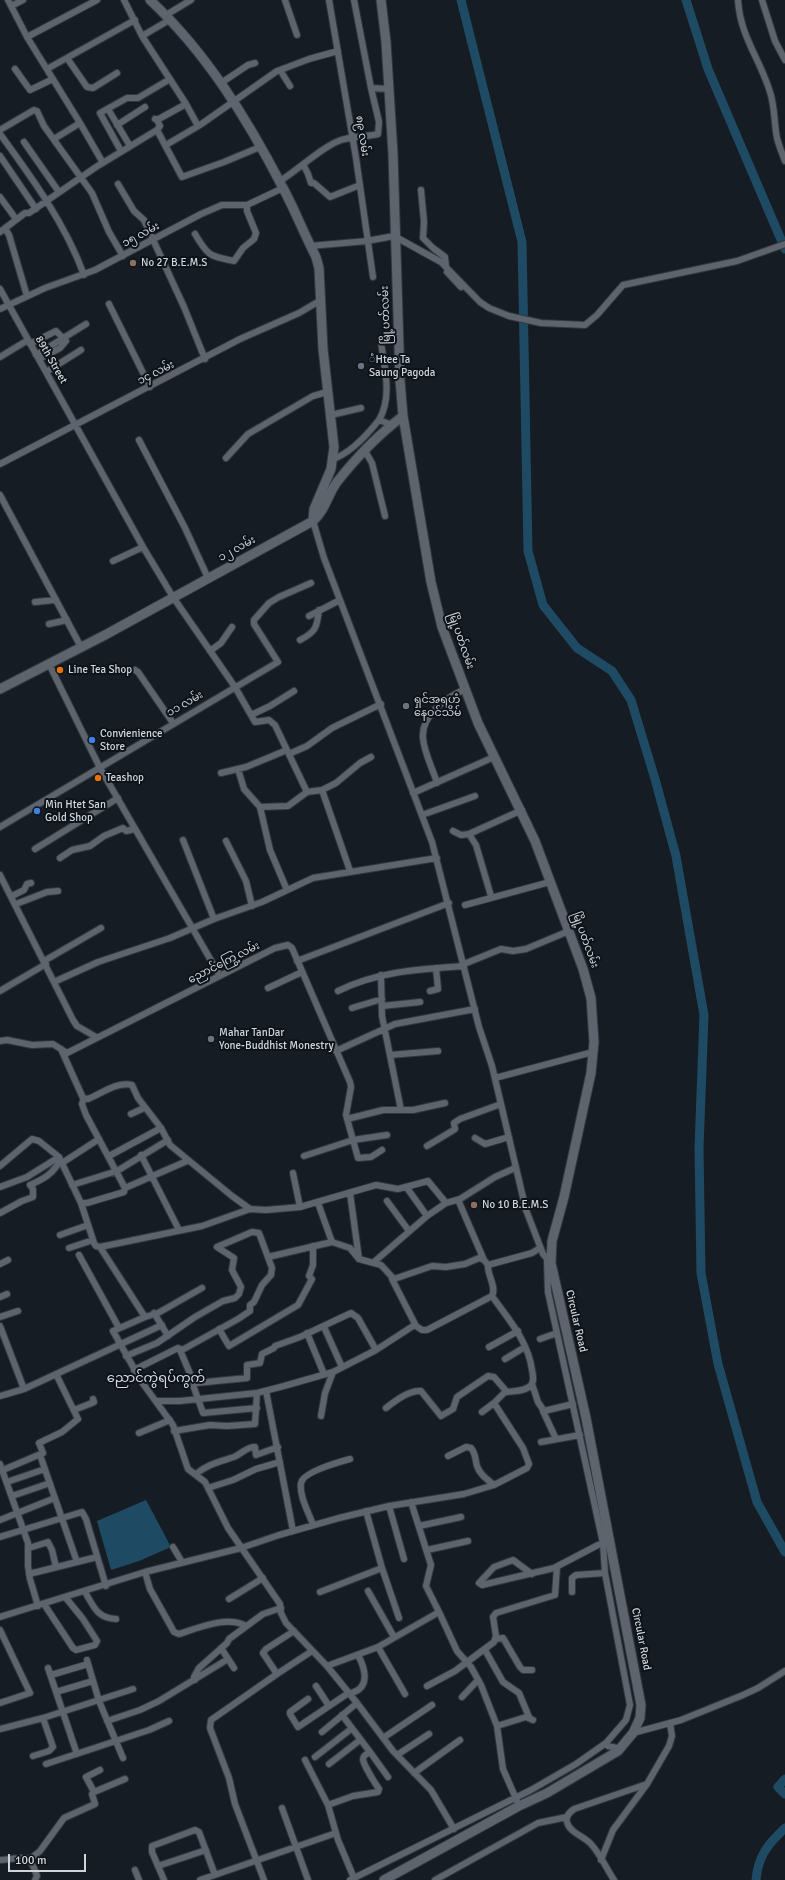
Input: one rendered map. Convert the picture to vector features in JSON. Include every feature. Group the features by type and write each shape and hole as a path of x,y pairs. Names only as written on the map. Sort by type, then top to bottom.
{"main road":[{"path":"150,0 168,17 222,83 281,185 319,268 327,392 334,447 331,469 314,509 313,521"},
{"name":"မြို့ပတ်လမ်း","path":"381,0 393,154 394,236 403,416 431,582 442,627 465,690 478,723 536,841 583,969 591,998 594,1030 590,1073 574,1156 552,1241 549,1262"},
{"name":"၁၂ လမ်း","path":"0,689 81,648 313,521 320,515 336,483 392,424 403,416"},
{"name":"Circular Road","path":"384,1880 517,1802 547,1793 621,1750 633,1733 640,1718 642,1705 606,1542 586,1418 549,1262"}],"street":[{"path":"8,0 27,37 103,163"},
{"path":"11,6 23,0"},
{"path":"27,37 97,0"},
{"path":"124,0 142,36 186,104 198,126"},
{"path":"142,36 191,0"},
{"path":"285,0 297,35"},
{"name":"၈၉ လမ်း","path":"329,0 360,185 373,276"},
{"path":"354,0 371,88 389,89"},
{"path":"738,0 739,15 749,45 764,72 771,94 778,139 785,161"},
{"path":"762,0 776,41 785,60"},
{"path":"47,69 135,20"},
{"path":"166,145 198,126 280,70 309,59 338,51"},
{"path":"67,58 89,88 93,88 117,73"},
{"path":"222,83 248,65 255,63"},
{"path":"15,69 30,90 53,79"},
{"path":"280,70 290,86"},
{"path":"121,151 100,113 128,98 138,98 170,79"},
{"name":"၁၅ လမ်း","path":"0,309 27,296 84,274 122,256 201,214 222,205 247,205 281,185 329,146 341,140 378,134 380,131 379,122 371,88"},
{"path":"27,296 9,235 2,230 16,219 36,209 121,151 157,130 160,126 156,119 186,104"},
{"path":"117,125 145,107"},
{"path":"108,109 130,146"},
{"path":"0,130 36,110 44,126 92,194 109,232 122,256"},
{"path":"54,139 80,123"},
{"path":"157,130 182,177 260,147"},
{"path":"0,134 46,201 72,245 84,274"},
{"path":"24,142 59,192"},
{"path":"0,156 36,209"},
{"path":"304,166 310,183 314,183 330,197 360,185"},
{"path":"118,184 134,211 144,220 184,307 205,359"},
{"path":"421,190 424,222 423,238 445,257 446,266"},
{"path":"0,197 16,219"},
{"path":"195,234 205,251 219,258 234,261 243,248 254,239 256,233 246,211 247,205"},
{"path":"310,246 367,241 394,236 408,242 446,266 480,302 489,308 518,320"},
{"path":"435,259 483,309 499,317 541,325 588,327 593,325 619,292 632,284 737,261 785,244"},
{"name":"89th Street","path":"0,289 143,547 173,597 235,687 251,715"},
{"name":"၁၄ လမ်း","path":"0,464 205,359 240,339 299,313 321,300"},
{"path":"109,304 150,387"},
{"path":"37,357 86,324"},
{"path":"0,357 29,342 56,331 66,341 60,348 37,357"},
{"path":"333,459 340,457 356,444 383,414 387,395 381,342"},
{"path":"60,348 67,360"},
{"path":"46,372 81,350"},
{"path":"226,458 248,434 313,396 327,392"},
{"path":"331,415 360,408"},
{"path":"379,420 392,424"},
{"path":"139,440 185,528 208,578"},
{"path":"365,451 372,464 385,516"},
{"path":"0,495 81,648"},
{"path":"306,1760 328,1805 352,1879 454,1829 517,1802 606,1743 626,1720 630,1705 605,1573 606,1542 548,1292 549,1262 540,1248 526,1210 495,1078 475,1009 437,858 381,704 324,558 313,521"},
{"path":"114,561 143,547"},
{"name":"၁၁ လမ်း","path":"0,827 278,662 254,624 254,620 269,603 311,583"},
{"path":"35,602 55,600"},
{"path":"309,616 340,600"},
{"path":"300,640 312,633 316,628 319,610"},
{"path":"49,624 67,620"},
{"path":"210,651 221,642 232,627"},
{"path":"49,664 100,768 220,976"},
{"path":"135,670 141,676 173,723"},
{"path":"438,783 424,744 423,729 431,714 448,699 465,690"},
{"path":"294,692 251,715 255,722 269,720 273,722 307,792"},
{"path":"222,772 238,769 307,746 332,728 381,704"},
{"path":"260,807 288,806 307,792 322,790 336,783 371,756"},
{"path":"414,793 494,757"},
{"path":"238,769 244,789 260,807 270,850 287,890"},
{"path":"322,790 350,871"},
{"path":"422,815 475,796"},
{"path":"35,849 118,798"},
{"path":"454,831 461,835 469,834 522,810"},
{"path":"60,858 72,850 90,846 99,842 104,836 123,828 126,831 135,829"},
{"path":"469,834 476,845 491,896"},
{"path":"183,840 214,919"},
{"path":"226,841 246,881 252,906"},
{"path":"54,982 98,962 153,944 193,929 214,919 252,906 312,878 326,877 350,871 437,858"},
{"path":"0,875 12,896 73,1020 77,1026 96,1037"},
{"path":"465,905 491,896 550,882"},
{"path":"12,896 24,890 27,884 31,883"},
{"path":"16,904 47,892 58,891"},
{"path":"297,961 449,903"},
{"path":"0,990 101,928"},
{"path":"338,991 365,979 381,975 464,965 501,949 513,951 526,949 569,931"},
{"name":"ညောင်ကြွေ့လမ်း","path":"60,1048 65,1053 283,945 288,945 292,948 351,1088 346,1108 347,1119 359,1159 371,1157 382,1150"},
{"path":"430,991 438,988 436,968"},
{"path":"268,988 302,972"},
{"path":"381,975 384,1029 401,1110"},
{"path":"352,1008 382,999"},
{"path":"382,1006 420,1002"},
{"path":"336,1051 400,1023 475,1009"},
{"path":"0,1041 7,1040 32,1045 45,1043 53,1044 60,1048 84,1098 82,1104 125,1188"},
{"path":"390,1055 438,1051"},
{"path":"495,1078 593,1052"},
{"path":"84,1098 88,1099 108,1089 129,1084 134,1086 133,1090 144,1108 161,1128 170,1145 188,1161 250,1209"},
{"path":"347,1119 383,1110 413,1110 445,1103"},
{"path":"428,1146 455,1129 454,1123 501,1104"},
{"path":"131,1114 144,1108"},
{"path":"109,1156 161,1128"},
{"path":"304,1156 353,1140 387,1135"},
{"path":"476,1138 485,1144 509,1137"},
{"path":"0,1166 32,1139 39,1141 60,1160 81,1203 96,1246 100,1247 145,1317"},
{"path":"0,1187 27,1177 99,1139"},
{"path":"72,1186 117,1171 141,1155 168,1140"},
{"path":"141,1155 153,1176 179,1230"},
{"path":"0,1213 22,1201 34,1197 33,1189 30,1185 51,1174 55,1170 60,1160"},
{"path":"81,1203 87,1203 124,1192 125,1188 188,1161"},
{"path":"374,1262 427,1216 446,1203 460,1199 495,1177 516,1168"},
{"path":"293,1173 300,1207"},
{"path":"100,1247 202,1226 250,1209 266,1210 300,1207 318,1203 376,1185 394,1190 407,1188 428,1181 446,1203"},
{"path":"407,1188 427,1216"},
{"path":"350,1194 359,1259"},
{"path":"268,1257 332,1242 350,1248 359,1259 374,1262 382,1266 392,1279 416,1326 422,1330 427,1330 492,1296 494,1293 488,1265 484,1260 460,1199"},
{"path":"388,1200 409,1231"},
{"path":"318,1203 332,1242"},
{"path":"60,1235 88,1225"},
{"path":"126,1356 157,1343 206,1310 223,1301 233,1299 239,1294 241,1287 232,1270 234,1258 217,1247 244,1235 257,1232 261,1236 272,1268 271,1275 262,1285 254,1302 250,1305 250,1310 220,1329 180,1350 178,1348 134,1370"},
{"path":"69,1248 93,1240"},
{"path":"220,1329 229,1346 298,1305 312,1279 309,1276 313,1265 313,1246"},
{"path":"488,1265 534,1252 540,1248"},
{"path":"79,1255 119,1328"},
{"path":"392,1279 432,1266 446,1267 466,1264 479,1258 484,1260"},
{"path":"0,1264 8,1260"},
{"path":"202,1288 154,1314 114,1331 120,1345 147,1390 157,1401 170,1420 188,1469 202,1478 228,1528 280,1604 282,1618 327,1666 397,1755 431,1790 454,1829"},
{"path":"0,1297 7,1294"},
{"path":"492,1296 518,1331 525,1346 531,1363 532,1384 538,1402 556,1439"},
{"path":"0,1317 18,1311"},
{"path":"194,1383 247,1378 247,1365 260,1363 262,1354 275,1346 324,1327 344,1315 354,1313 376,1350"},
{"path":"154,1314 168,1336"},
{"path":"0,1396 24,1389 162,1325"},
{"path":"0,1326 24,1389"},
{"path":"157,1401 257,1393 333,1372 376,1350 416,1326"},
{"path":"324,1327 342,1367"},
{"path":"489,1347 518,1331"},
{"path":"307,1333 324,1374"},
{"path":"540,1339 558,1333"},
{"path":"505,1359 525,1346"},
{"path":"180,1350 194,1383 193,1386 201,1410 205,1413 257,1408"},
{"path":"321,1416 325,1393 333,1372"},
{"path":"56,1374 78,1419 62,1432 39,1443 43,1453 40,1455 77,1562"},
{"path":"386,1408 404,1396 419,1391 424,1393 439,1416 442,1416 453,1409 457,1397 490,1376 494,1377 506,1391"},
{"path":"482,1412 506,1391 524,1389 532,1384"},
{"path":"266,1391 293,1531"},
{"path":"174,1431 210,1425 253,1425 256,1423 257,1393"},
{"path":"74,1410 94,1402 93,1399"},
{"path":"0,1617 106,1586 145,1572 241,1548 313,1525 389,1506 464,1494 494,1485 527,1468 529,1464 523,1448 494,1403"},
{"path":"543,1411 573,1404"},
{"path":"139,1433 170,1420"},
{"path":"541,1442 580,1435"},
{"path":"196,1474 204,1467 233,1457 250,1447 255,1446 256,1455 278,1447"},
{"path":"448,1456 466,1447 471,1448 477,1457 477,1466 484,1477 494,1485"},
{"path":"40,1455 1,1467 24,1529 29,1548 29,1574 41,1605 73,1648 76,1650 95,1645 97,1641 83,1619 66,1598"},
{"path":"313,1525 301,1491 301,1483 303,1478 323,1467 350,1459"},
{"path":"208,1488 233,1480 256,1469 280,1462"},
{"path":"7,1482 45,1469"},
{"path":"12,1496 50,1483"},
{"path":"0,1520 55,1498"},
{"path":"411,1502 431,1565 426,1586 457,1651 478,1680 497,1726 503,1769 517,1802"},
{"path":"389,1506 404,1559"},
{"path":"366,1511 382,1568 399,1618"},
{"path":"0,1537 82,1512 86,1519 106,1586"},
{"path":"419,1526 461,1517"},
{"path":"426,1550 468,1541"},
{"path":"29,1548 48,1542 50,1544 56,1567"},
{"path":"532,1574 513,1560 494,1567 479,1583 482,1585 532,1574 557,1567 606,1542"},
{"path":"173,1547 182,1562"},
{"path":"29,1574 97,1557"},
{"path":"496,1639 494,1615 501,1611 555,1595 557,1567"},
{"path":"320,1592 382,1568"},
{"path":"145,1572 150,1589 174,1632 179,1634 224,1621 242,1623 246,1626"},
{"path":"572,1592 572,1578 576,1575 605,1573"},
{"path":"228,1599 263,1578"},
{"path":"368,1591 394,1637"},
{"path":"85,1592 99,1614 104,1618 116,1619"},
{"path":"195,1680 194,1677 199,1668 229,1639 263,1614 281,1608"},
{"path":"327,1666 378,1647 439,1612"},
{"path":"0,1630 30,1693 0,1703"},
{"path":"278,1674 262,1653 294,1631"},
{"path":"426,1686 467,1663 485,1650 496,1639 503,1638 520,1668 523,1670 532,1670"},
{"path":"378,1647 405,1694"},
{"path":"221,1648 234,1668"},
{"path":"485,1650 502,1682 519,1693 531,1719 516,1719 497,1726"},
{"path":"264,1880 235,1804 229,1778 210,1728 211,1720 312,1651"},
{"path":"308,1699 290,1712 298,1727 348,1694 360,1688 365,1679 365,1669 358,1655"},
{"path":"107,1721 140,1710 159,1701 228,1659"},
{"path":"51,1676 87,1662 99,1700 123,1758"},
{"path":"48,1668 77,1754"},
{"path":"633,1733 670,1723 756,1689 785,1671"},
{"path":"462,1697 478,1680"},
{"path":"56,1692 93,1681"},
{"path":"316,1686 329,1706"},
{"path":"0,1729 43,1718 133,1689"},
{"path":"322,1732 357,1703"},
{"path":"383,1738 432,1705"},
{"path":"342,1715 388,1777"},
{"path":"33,1756 49,1751 53,1747 43,1718"},
{"path":"46,1764 116,1742 149,1730 168,1721"},
{"path":"601,1860 613,1830 647,1784 669,1746 672,1736 670,1723"},
{"path":"315,1757 351,1729"},
{"path":"397,1755 429,1734"},
{"path":"329,1764 360,1740"},
{"path":"414,1773 460,1740"},
{"path":"606,1743 608,1746 621,1750"},
{"path":"328,1805 353,1796 378,1792 379,1789 369,1774 363,1760 364,1757 370,1752"},
{"path":"29,1860 40,1851 62,1820 95,1804 92,1794 94,1792 86,1777 100,1770"},
{"path":"94,1792 125,1779"},
{"path":"614,1880 590,1843 571,1829 567,1822 567,1817 569,1812 574,1809 647,1784"},
{"path":"282,1808 308,1880"},
{"path":"435,1880 538,1823 567,1817"},
{"path":"164,1880 152,1852 152,1846 195,1830 199,1832 215,1875"},
{"path":"200,1880 336,1833"},
{"path":"158,1866 206,1850"},
{"path":"0,1860 11,1860 24,1857 29,1860 38,1876 35,1880"},
{"path":"135,1870 139,1880"}],"water":[{"path":"146,1500 171,1547 139,1561 111,1570 97,1521"}],"waterway":[{"path":"461,0 522,242 528,551 543,605 577,648 612,671 631,700 676,856 704,1015 699,1148 701,1273 718,1364 757,1502 785,1552"},
{"path":"686,0 708,69 785,249"},
{"path":"785,1779 778,1787 785,1794"},
{"path":"756,1880 759,1864 765,1851 785,1828"}],"place":[{"name":"No 27 B.E.M.S","path":"133,263"},
{"name":"ံHtee Ta Saung Pagoda","path":"361,366"},
{"name":"Line Tea Shop","path":"60,670"},
{"name":"ရှင်အရဟံ နေဝင်သိမ်","path":"406,706"},
{"name":"Convienience Store","path":"92,740"},
{"name":"Teashop","path":"98,778"},
{"name":"Min Htet San Gold Shop","path":"37,811"},
{"name":"Mahar TanDar Yone-Buddhist Monestry","path":"211,1039"},
{"name":"No 10 B.E.M.S","path":"474,1205"}],"district":[{"name":"ညောင်ကွဲရပ်ကွက်","path":"156,1379"}]}
